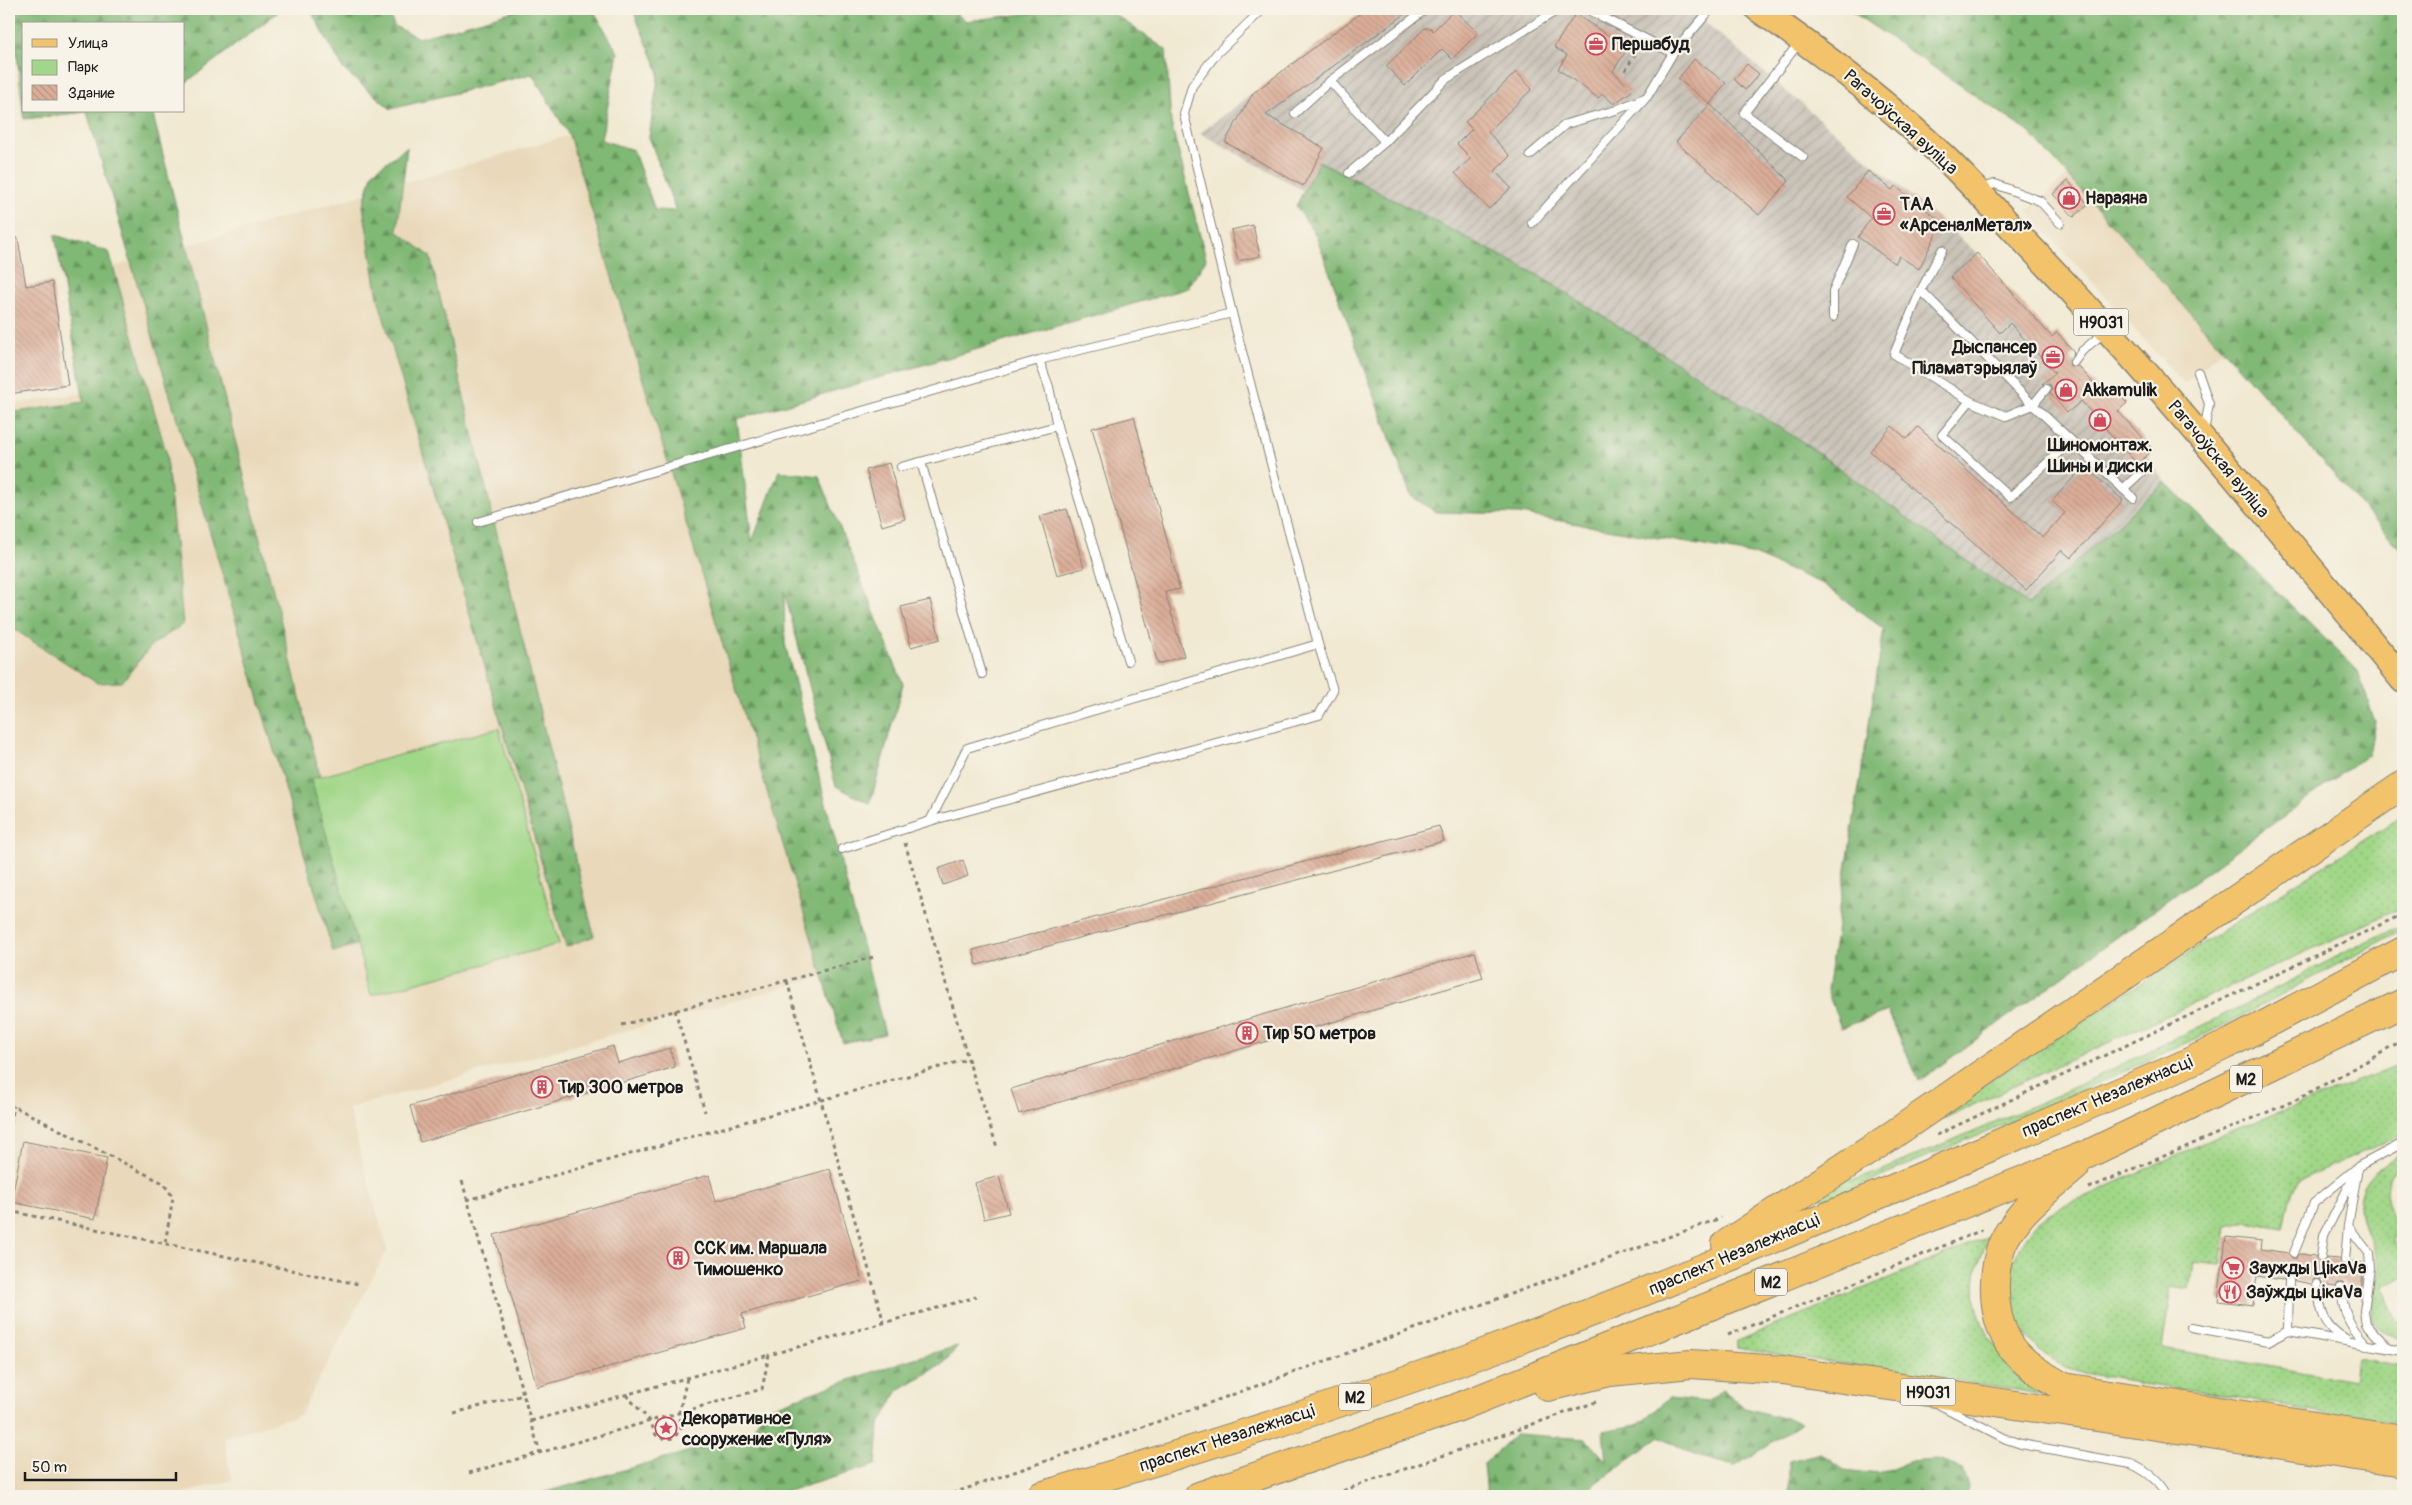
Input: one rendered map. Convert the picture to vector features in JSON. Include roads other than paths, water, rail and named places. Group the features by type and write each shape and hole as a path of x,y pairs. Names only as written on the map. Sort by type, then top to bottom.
{"highway":[{"path":"1664,1284 1885,1140 2403,785"},
{"name":"праспект Незалежнасці","path":"1041,1496 1210,1446 1462,1360 1664,1284 2174,1069 2232,1042 2403,952"},
{"name":"М2","path":"1199,1496 1454,1410 2088,1154 2403,1003"},
{"path":"2088,1154 2020,1216 2000,1228 2003,1243 1996,1267 1997,1312 2005,1334 2016,1353 2035,1370 2064,1387 2403,1440"},
{"name":"Н9031","path":"1454,1410 1610,1372 1691,1364 1783,1370 2403,1463"}],"main road":[{"name":"Рагачоўская вуліца","path":"1758,9 1802,39 1875,96 1945,158 1976,190 2108,330 2203,437 2403,680"}],"lane":[{"path":"842,849 930,821 1319,715 1333,690 1318,644 1232,313 1184,114 1192,86 1216,53 1263,9"},
{"path":"1295,113 1330,81 1426,9"},
{"path":"1349,173 1385,142 1446,79 1559,9"},
{"path":"1587,9 1673,53"},
{"path":"1532,223 1647,97 1673,53 1711,9"},
{"path":"1802,39 1744,113 1803,157"},
{"path":"1330,81 1385,142"},
{"path":"1530,155 1566,124 1616,110 1647,97"},
{"path":"1976,190 1995,184 2013,190 2040,201 2060,223"},
{"path":"1833,317 1834,291 1853,244"},
{"path":"1942,250 1921,290 1894,354 1970,401 2006,416 2032,405 2046,389"},
{"path":"1921,290 2032,405 2133,498"},
{"path":"478,522 1039,360 1232,313"},
{"path":"2074,362 2082,351 2108,330"},
{"path":"1039,360 1050,387 1057,426 1128,661"},
{"path":"2198,372 2209,404 2203,437"},
{"path":"1970,401 1942,435 2010,497 2072,441"},
{"path":"901,467 1057,426"},
{"path":"921,462 982,674"},
{"path":"2123,489 2147,467"},
{"path":"930,821 967,748 1318,644"},
{"path":"2294,1253 2314,1203 2359,1166 2403,1143"},
{"path":"2345,1260 2348,1226 2359,1166"},
{"path":"2321,1257 2324,1235 2359,1166"},
{"path":"2348,1226 2369,1253 2370,1268 2364,1312 2366,1324 2390,1350"},
{"path":"2288,1331 2290,1280"},
{"path":"2317,1284 2321,1312 2330,1327 2352,1343"},
{"path":"2341,1288 2343,1310 2350,1326 2367,1345"},
{"path":"2191,1327 2269,1341 2288,1331 2403,1351"},
{"path":"1876,1384 1937,1404 2006,1439 2021,1444 2131,1464 2145,1470 2156,1480 2167,1496"}],"place":[{"name":"Першабуд","path":"1596,44"},
{"name":"Нараяна","path":"2069,198"},
{"name":"ТАА «АрсеналМетал»","path":"1884,214"},
{"name":"Дыспансер Піламатэрыялаў","path":"2053,357"},
{"name":"Akkamulik","path":"2066,390"},
{"name":"Шиномонтаж. Шины и диски","path":"2100,420"},
{"name":"Тир 50 метров","path":"1247,1033"},
{"name":"Тир 300 метров","path":"542,1087"},
{"name":"ССК им. Маршала Тимошенко","path":"678,1258"},
{"name":"Заужды ЦікаVа","path":"2233,1268"},
{"name":"Заўжды цікаVа","path":"2230,1292"},
{"name":"Декоративное сооружение «Пуля»","path":"666,1428"}]}
